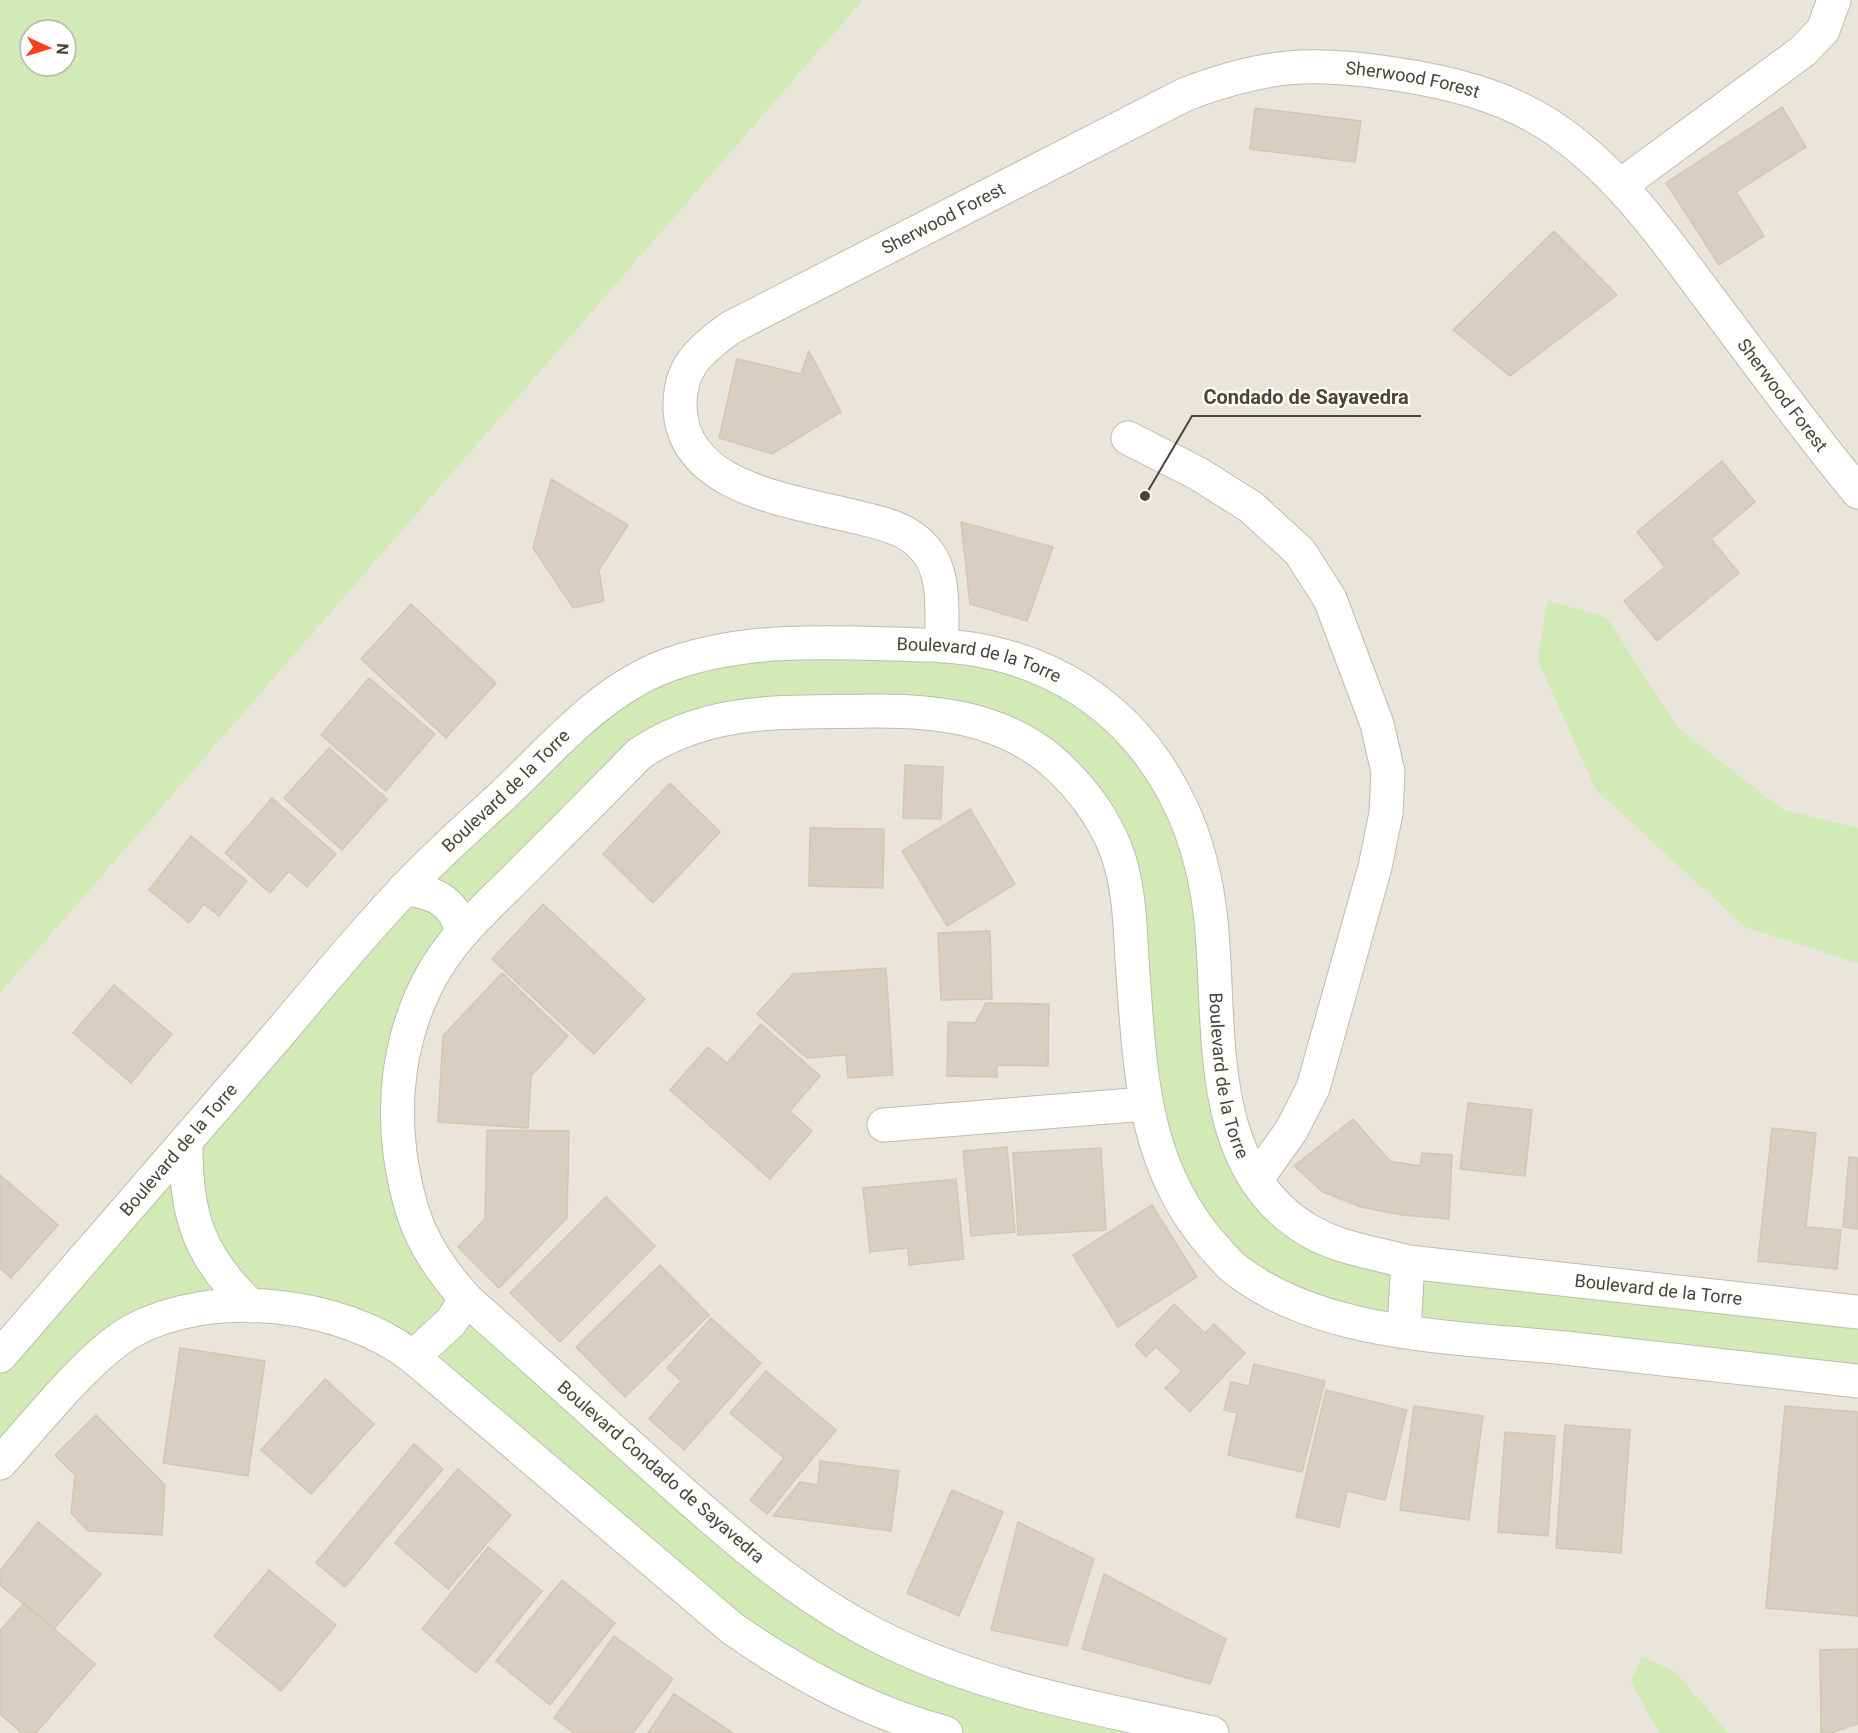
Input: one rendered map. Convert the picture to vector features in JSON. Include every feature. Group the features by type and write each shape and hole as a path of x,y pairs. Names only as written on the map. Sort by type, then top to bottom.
{"street":[{"path":"1621,185 1803,51 1823,30 1834,0"},
{"name":"Sherwood Forest","path":"942,646 940,578 927,550 908,533 884,524 752,490 719,475 696,454 681,423 680,389 690,363 707,345 730,328 1186,94 1229,78 1268,69 1316,65 1354,68 1433,80 1470,89 1510,104 1548,125 1621,185 1858,492"},
{"path":"1128,438 1197,473 1251,507 1300,552 1330,599 1377,724 1388,772 1386,813 1375,867 1313,1088 1291,1131 1256,1180"},
{"name":"Boulevard de la Torre","path":"0,1356 404,889 577,723 616,692 652,671 690,657 734,647 835,643 942,646 999,655 1036,665 1079,686 1119,718 1155,762 1181,806 1201,860 1211,920 1224,1101 1236,1141 1256,1180 1279,1209 1309,1232 1342,1245 1408,1263 1858,1312"},
{"path":"413,1357 452,1322 466,1299 439,1267 419,1231 405,1185 398,1131 398,1083 412,1019 425,989 462,932 639,754 663,738 685,728 715,719 768,713 887,711 934,712 973,719 1004,731 1040,751 1073,780 1097,810 1116,849 1128,902 1145,1104 1156,1148 1174,1192 1196,1226 1232,1267 1275,1296 1324,1315 1404,1330 1858,1381"},
{"path":"404,889 436,895 449,904 458,917 462,932"},
{"path":"884,1125 1145,1104"},
{"path":"186,1142 189,1204 197,1233 211,1261 229,1285 251,1306"},
{"path":"1404,1330 1408,1263"},
{"name":"Boulevard Condado de Sayavedra","path":"466,1299 744,1548 841,1614 889,1642 939,1663 1066,1702 1212,1733"},
{"path":"0,1462 98,1357 131,1332 168,1315 206,1308 251,1306 349,1321 381,1334 413,1357 733,1629 776,1659 868,1706 946,1733"}],"shaded area":[{"path":"863,0 1858,0 1858,1733 0,1733 0,992"}],"green space":[{"path":"0,0 863,0 0,993"},
{"path":"1547,600 1607,618 1678,728 1783,810 1858,828 1858,963 1745,927 1596,790 1538,660"},
{"path":"942,646 1079,686 1181,806 1224,1101 1309,1232 1858,1311 1858,1381 1275,1296 1174,1192 1097,810 973,719 685,728 462,932 403,1049 419,1231 744,1548 889,1642 1212,1733 946,1733 825,1686 373,1330 168,1315 0,1463 0,1356 404,889 652,671"},
{"path":"1642,1657 1675,1671 1728,1733 1659,1733 1631,1681"}],"building":[{"path":"1782,107 1806,147 1736,192 1764,236 1719,265 1666,183"},
{"path":"1255,108 1361,121 1355,162 1250,149"},
{"path":"1554,231 1617,295 1510,376 1453,330"},
{"path":"809,351 841,412 772,454 719,438 737,359 801,374"},
{"path":"1722,461 1755,502 1711,539 1739,573 1657,641 1624,601 1665,567 1637,532"},
{"path":"551,479 628,525 599,570 604,601 573,608 533,548"},
{"path":"961,522 1053,547 1027,621 970,604"},
{"path":"411,604 496,683 446,738 361,659"},
{"path":"369,678 435,734 386,791 321,735"},
{"path":"329,748 387,799 342,850 284,798"},
{"path":"905,765 943,767 941,819 903,818"},
{"path":"670,783 720,832 653,903 603,854"},
{"path":"272,798 336,854 307,887 289,871 270,893 225,853"},
{"path":"970,809 1015,884 947,926 902,851"},
{"path":"810,828 884,829 883,888 809,886"},
{"path":"191,836 247,881 219,916 204,904 189,923 149,890"},
{"path":"543,904 645,999 594,1054 492,959"},
{"path":"990,931 992,999 941,1000 938,933"},
{"path":"886,968 893,1075 848,1078 846,1055 807,1058 757,1014 793,974"},
{"path":"502,973 568,1036 531,1076 528,1128 438,1122 443,1036"},
{"path":"114,985 172,1034 131,1083 73,1033"},
{"path":"986,1003 1049,1004 1048,1066 997,1065 997,1077 947,1076 948,1022 975,1023"},
{"path":"761,1024 820,1076 790,1111 812,1131 770,1179 670,1090 708,1047 727,1063"},
{"path":"1468,1103 1532,1110 1525,1176 1460,1169"},
{"path":"1353,1119 1390,1161 1420,1166 1422,1153 1452,1155 1449,1219 1402,1215 1361,1207 1323,1192 1294,1166"},
{"path":"1772,1128 1816,1133 1806,1227 1841,1230 1837,1269 1758,1261"},
{"path":"487,1130 569,1131 567,1218 499,1288 458,1247 485,1219"},
{"path":"1007,1147 1015,1232 971,1236 963,1151"},
{"path":"1101,1148 1106,1230 1018,1235 1013,1153"},
{"path":"1849,1157 1858,1158 1858,1229 1843,1227"},
{"path":"0,1175 58,1225 11,1278 0,1268"},
{"path":"956,1179 964,1259 909,1265 908,1248 870,1252 863,1188"},
{"path":"606,1197 655,1246 560,1342 510,1293"},
{"path":"1152,1205 1197,1277 1118,1327 1073,1255"},
{"path":"660,1265 709,1315 625,1397 576,1347"},
{"path":"1174,1304 1205,1333 1214,1324 1245,1353 1190,1412 1165,1388 1182,1371 1156,1347 1146,1357 1135,1345"},
{"path":"711,1318 761,1363 684,1450 649,1419 681,1381 667,1368"},
{"path":"180,1348 265,1361 248,1476 163,1463"},
{"path":"1254,1364 1325,1381 1302,1472 1228,1455 1237,1413 1224,1410 1231,1382 1249,1386"},
{"path":"766,1371 836,1430 767,1514 750,1500 784,1458 730,1413"},
{"path":"325,1379 374,1424 311,1494 261,1450"},
{"path":"1326,1390 1407,1410 1385,1500 1347,1491 1339,1527 1296,1517"},
{"path":"1414,1406 1483,1416 1469,1520 1400,1510"},
{"path":"1785,1406 1858,1412 1858,1616 1766,1608"},
{"path":"96,1415 165,1485 162,1535 88,1531 71,1513 75,1475 55,1455"},
{"path":"1565,1425 1630,1430 1621,1553 1556,1548"},
{"path":"1505,1432 1555,1436 1548,1536 1498,1532"},
{"path":"414,1444 443,1469 345,1587 316,1563"},
{"path":"820,1461 899,1471 891,1531 773,1516 800,1482 818,1485"},
{"path":"458,1469 511,1515 448,1589 395,1543"},
{"path":"952,1490 1003,1512 959,1616 907,1593"},
{"path":"38,1522 101,1574 54,1629 0,1585 0,1571"},
{"path":"1018,1522 1094,1559 1067,1646 991,1630"},
{"path":"488,1547 542,1591 476,1673 422,1629"},
{"path":"269,1570 336,1625 281,1691 214,1636"},
{"path":"1104,1574 1226,1639 1210,1684 1082,1649"},
{"path":"562,1580 615,1623 550,1705 496,1661"},
{"path":"24,1603 95,1664 36,1733 22,1733 0,1714 0,1631"},
{"path":"614,1636 673,1679 633,1733 574,1733 554,1718"},
{"path":"1858,1649 1858,1724 1830,1733 1821,1733 1820,1650"},
{"path":"674,1694 733,1733 648,1733"}],"place":[{"name":"Condado de Sayavedra","path":"1145,496"}]}
